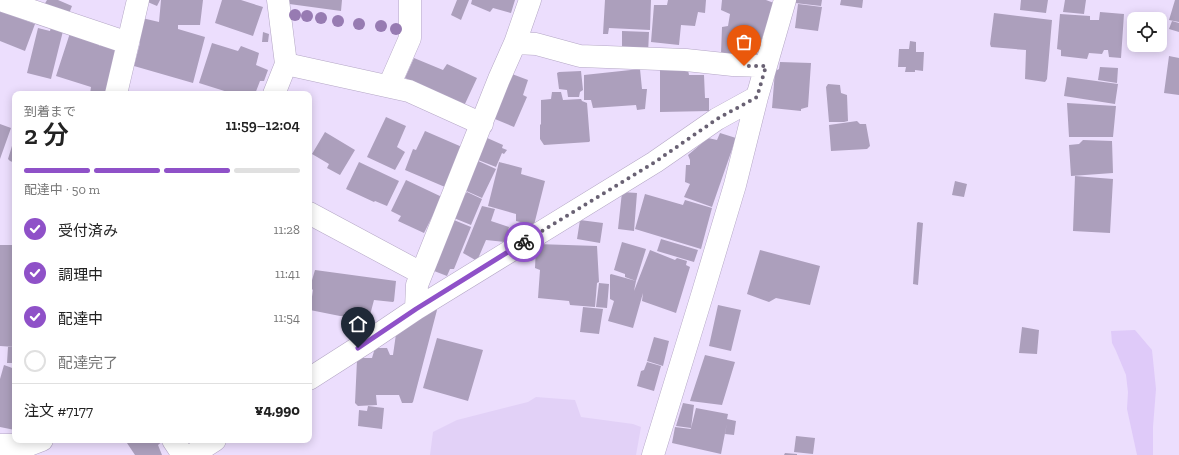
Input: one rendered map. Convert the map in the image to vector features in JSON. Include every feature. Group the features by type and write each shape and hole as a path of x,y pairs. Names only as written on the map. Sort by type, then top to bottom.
{"street":[{"path":"0,0 128,43"},
{"path":"117,91 138,0"},
{"path":"275,91 286,64 278,0"},
{"path":"389,86 410,38 410,0"},
{"path":"416,309 417,285 515,43 530,0"},
{"path":"653,455 735,184 757,97 785,0"},
{"path":"515,43 536,44 580,56 686,60 733,65 766,66"},
{"path":"286,64 409,91 482,124"},
{"path":"312,377 416,309 655,162 717,119 757,97"},
{"path":"312,221 422,274"},
{"path":"0,445 29,445 34,443"},
{"path":"175,443 183,455"},
{"path":"192,455 210,443"}],"shaded area":[{"path":"1135,330 1152,350 1156,389 1153,427 1153,455 1137,455 1127,409 1128,392 1126,375 1112,343 1111,331"},
{"path":"536,397 575,400 581,417 633,424 641,427 636,455 430,455 433,432 457,420 528,402"}],"building":[{"path":"47,0 58,0 72,6 68,16 44,5"},
{"path":"143,0 160,0 157,6"},
{"path":"161,0 203,0 200,25 178,25 178,29 205,37 193,83 134,66 140,43 136,40 142,18 159,22"},
{"path":"222,0 241,0 263,7 253,36 215,23"},
{"path":"283,0 342,0 341,11 282,3"},
{"path":"457,0 469,0 461,20 451,15"},
{"path":"472,0 515,0 511,13 493,8 490,12 471,4"},
{"path":"605,0 651,0 650,30 609,28 608,34 603,34"},
{"path":"668,0 706,0 705,13 698,12 695,26 681,25 679,45 651,42 654,5 667,5"},
{"path":"722,0 766,0 774,3 756,56 721,54 722,27 728,26 730,14 721,10"},
{"path":"795,0 822,0 821,6 795,3"},
{"path":"841,0 863,0 862,8 840,5"},
{"path":"1021,0 1048,0 1046,13 1020,10"},
{"path":"1065,0 1086,0 1084,14 1063,12"},
{"path":"1175,0 1179,0 1179,22 1169,20"},
{"path":"798,4 822,7 818,31 795,28"},
{"path":"0,11 35,24 25,51 0,41"},
{"path":"1100,12 1124,14 1121,58 1109,57 1108,50 1104,50 1102,54 1089,53 1087,59 1061,56 1061,50 1057,49 1060,14 1090,16 1090,20 1099,20"},
{"path":"994,13 1052,20 1047,79 1045,82 1025,79 1026,50 991,47 990,44"},
{"path":"1172,21 1179,23 1179,32 1169,29"},
{"path":"51,27 63,31 51,79 27,73 38,28 50,31"},
{"path":"622,31 649,32 648,54 622,53"},
{"path":"263,32 269,34 268,42 262,42"},
{"path":"70,33 99,43 99,46 105,44 117,49 107,91 90,91 91,87 56,76"},
{"path":"910,41 916,42 916,52 924,52 923,71 915,70 915,72 905,72 906,67 898,67 899,49 909,49"},
{"path":"212,43 238,51 241,46 259,53 256,65 268,70 264,81 260,81 256,91 224,91 199,83"},
{"path":"1169,56 1179,58 1179,95 1164,93"},
{"path":"414,58 443,70 447,64 477,78 464,106 405,78"},
{"path":"780,62 811,63 808,107 801,109 801,111 772,108 775,71 779,69"},
{"path":"1100,67 1118,68 1117,83 1098,80"},
{"path":"640,69 642,89 647,89 645,109 637,110 636,105 593,108 591,100 584,100 584,75"},
{"path":"660,70 688,70 689,75 704,75 705,98 709,98 709,111 660,112"},
{"path":"581,71 583,90 580,92 579,97 568,97 567,90 559,89 557,73"},
{"path":"507,72 528,80 523,95 527,97 514,127 490,117"},
{"path":"1067,77 1118,84 1115,104 1064,96"},
{"path":"828,84 840,85 841,93 847,95 848,121 829,122 826,87"},
{"path":"552,92 561,92 563,100 581,99 587,103 589,142 544,145 540,139 541,100 551,99"},
{"path":"1067,103 1116,106 1113,137 1069,137"},
{"path":"386,117 406,126 397,147 405,152 395,170 367,157"},
{"path":"857,121 860,124 866,124 870,146 867,149 831,151 829,125"},
{"path":"0,124 11,128 0,159"},
{"path":"425,131 462,147 445,187 405,170 413,149 416,150"},
{"path":"325,132 355,150 340,175 327,168 329,164 312,154"},
{"path":"720,133 736,138 712,207 684,197 690,184 685,182 686,165 690,165 688,155 708,138 717,140"},
{"path":"485,137 503,145 502,148 507,150 504,154 502,153 496,167 473,158"},
{"path":"1083,140 1112,141 1113,173 1071,176 1069,145 1079,144"},
{"path":"12,146 12,162 8,159"},
{"path":"476,160 496,169 482,198 462,189"},
{"path":"359,162 399,181 387,206 375,201 374,202 346,189"},
{"path":"499,162 522,168 521,174 545,181 534,225 516,221 516,214 488,206"},
{"path":"1075,176 1113,179 1110,233 1073,231"},
{"path":"406,180 442,197 424,233 398,221 401,216 391,211"},
{"path":"955,181 967,184 964,197 952,195"},
{"path":"467,192 482,199 471,225 449,216 458,194 464,196"},
{"path":"622,192 637,193 634,231 618,229"},
{"path":"645,194 683,205 685,200 712,208 701,249 635,229"},
{"path":"482,206 495,209 491,221 509,227 505,242 486,240 477,261 463,253"},
{"path":"449,218 471,227 454,269 450,269 447,276 429,269"},
{"path":"580,220 603,223 600,243 577,239"},
{"path":"918,222 923,223 918,285 913,284"},
{"path":"661,239 698,250 694,262 657,251"},
{"path":"622,242 646,249 636,281 625,277 625,274 614,270"},
{"path":"537,244 597,246 599,282 597,283 595,307 570,305 569,301 538,298 540,270 535,268"},
{"path":"0,245 12,245 12,347 0,346"},
{"path":"650,250 675,260 677,258 687,261 686,265 690,267 676,313 642,301 643,293 633,328 608,321 614,301 610,299 610,275 636,281 634,291"},
{"path":"760,250 820,266 810,305 776,298 769,302 747,294"},
{"path":"315,270 396,281 394,301 374,300 370,315 345,313 343,316 340,316 312,310 312,280"},
{"path":"599,283 609,284 607,308 596,307"},
{"path":"718,305 741,310 731,351 709,346"},
{"path":"583,307 603,309 599,334 580,332"},
{"path":"434,309 437,310 413,402 402,403 399,395 376,395 377,405 358,406 355,403 357,360 359,358 372,358 375,348 387,348 390,355 393,355 396,334"},
{"path":"1022,327 1039,330 1037,354 1019,353"},
{"path":"654,337 669,341 663,366 647,361"},
{"path":"437,338 483,350 468,401 423,388"},
{"path":"8,347 12,347 12,363 7,363"},
{"path":"705,355 735,362 722,405 690,401"},
{"path":"647,362 661,366 654,391 637,386 641,371 644,370"},
{"path":"4,365 12,368 12,429 0,427 0,379"},
{"path":"683,403 694,405 691,428 676,426"},
{"path":"368,406 384,408 382,429 358,426 359,410 367,411"},
{"path":"696,408 728,414 727,419 736,421 734,435 725,434 727,423 721,454 672,443 675,427 691,429"},
{"path":"796,436 815,438 813,454 794,452"},
{"path":"127,443 160,443 158,445 162,455 135,455"},
{"path":"785,453 797,454 797,455 784,455"}],"way so far":[{"path":"524,242 655,162 717,119 757,97 766,66 744,66"}],"route":[{"path":"358,348 416,309 524,242"}]}
